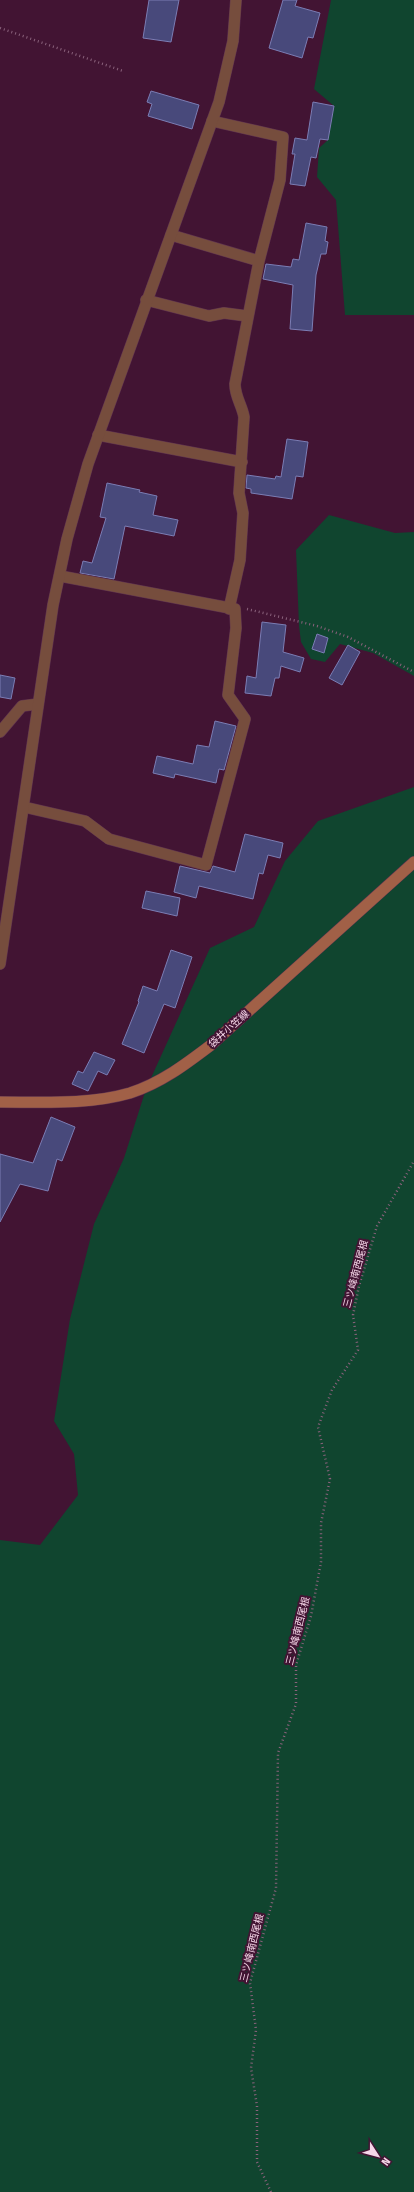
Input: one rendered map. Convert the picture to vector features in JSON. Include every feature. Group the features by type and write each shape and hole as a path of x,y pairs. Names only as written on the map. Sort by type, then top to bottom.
{"main road":[{"name":"袋井小笠線","path":"0,1102 96,1100 130,1093 176,1071 211,1045 414,862"}],"street":[{"path":"0,964 53,605 67,539 86,471 98,435 146,300 220,102 233,41 236,0"},
{"path":"24,807 85,821 109,839 206,865 245,719 228,695 236,628 232,609 240,560 243,513 239,493 244,417 242,408 235,394 235,384 258,261 280,180 283,137 212,121"},
{"path":"171,235 258,261"},
{"path":"146,300 209,316 224,313 247,316"},
{"path":"98,435 242,462"},
{"path":"60,576 232,609"},
{"path":"0,732 22,706 38,704"}],"path":[{"path":"0,28 123,71"},
{"path":"232,609 240,608 273,614 317,626 348,637 414,672"},
{"name":"三ツ峰南西尾根","path":"271,2192 257,2162 257,2106 251,2068 256,2030 250,1983 276,1888 278,1753 296,1704 296,1665 311,1616 321,1562 322,1523 330,1478 318,1427 332,1390 358,1350 353,1315 359,1286 377,1226 414,1161"}],"green space":[{"path":"331,0 414,0 414,315 345,315 336,200 317,177 319,148 328,140 334,106 314,89"},
{"path":"329,515 395,533 414,532 414,676 373,653 340,644 325,662 311,659 301,642 296,550"},
{"path":"414,787 414,2192 0,2192 0,1540 40,1545 78,1495 74,1454 54,1421 70,1319 94,1224 124,1158 146,1089 210,948 254,927 285,861 318,821"}],"building":[{"path":"149,0 179,0 171,42 143,38"},
{"path":"283,0 297,0 295,6 320,13 313,38 308,37 302,58 269,48"},
{"path":"151,91 199,105 192,129 148,116 152,104 147,102"},
{"path":"313,102 334,106 328,140 320,139 316,158 311,157 305,186 290,184 295,154 292,154 295,138 307,140"},
{"path":"306,223 327,227 325,241 328,242 326,254 321,254 316,275 312,331 290,329 293,285 263,279 266,264 291,267 293,259 299,260"},
{"path":"287,439 308,442 303,477 296,476 292,499 251,493 251,489 246,488 247,475 275,479 276,476 281,477"},
{"path":"107,483 140,490 139,492 157,496 153,515 178,520 174,536 125,526 114,579 80,573 83,561 92,563 106,518 100,517"},
{"path":"262,622 286,625 283,652 304,658 300,672 281,666 279,678 275,678 271,696 245,693 247,676 256,678"},
{"path":"317,634 328,638 324,653 312,649"},
{"path":"348,645 360,652 342,685 329,678"},
{"path":"0,675 15,678 11,699 0,697"},
{"path":"215,721 236,726 224,770 219,769 216,783 175,774 174,778 153,773 157,756 193,764 197,745 209,747"},
{"path":"245,834 283,843 280,858 268,855 263,874 259,873 253,899 199,886 196,898 174,892 180,866 210,873 213,866 235,872"},
{"path":"146,891 180,898 177,916 142,908"},
{"path":"171,950 192,957 175,1008 164,1004 144,1053 122,1044 139,1002 138,1001 143,986 157,991"},
{"path":"94,1052 115,1060 107,1075 98,1071 88,1091 72,1084 78,1071 83,1073"},
{"path":"51,1117 75,1127 62,1161 57,1159 48,1191 20,1184 0,1222 0,1154 33,1163"}]}
